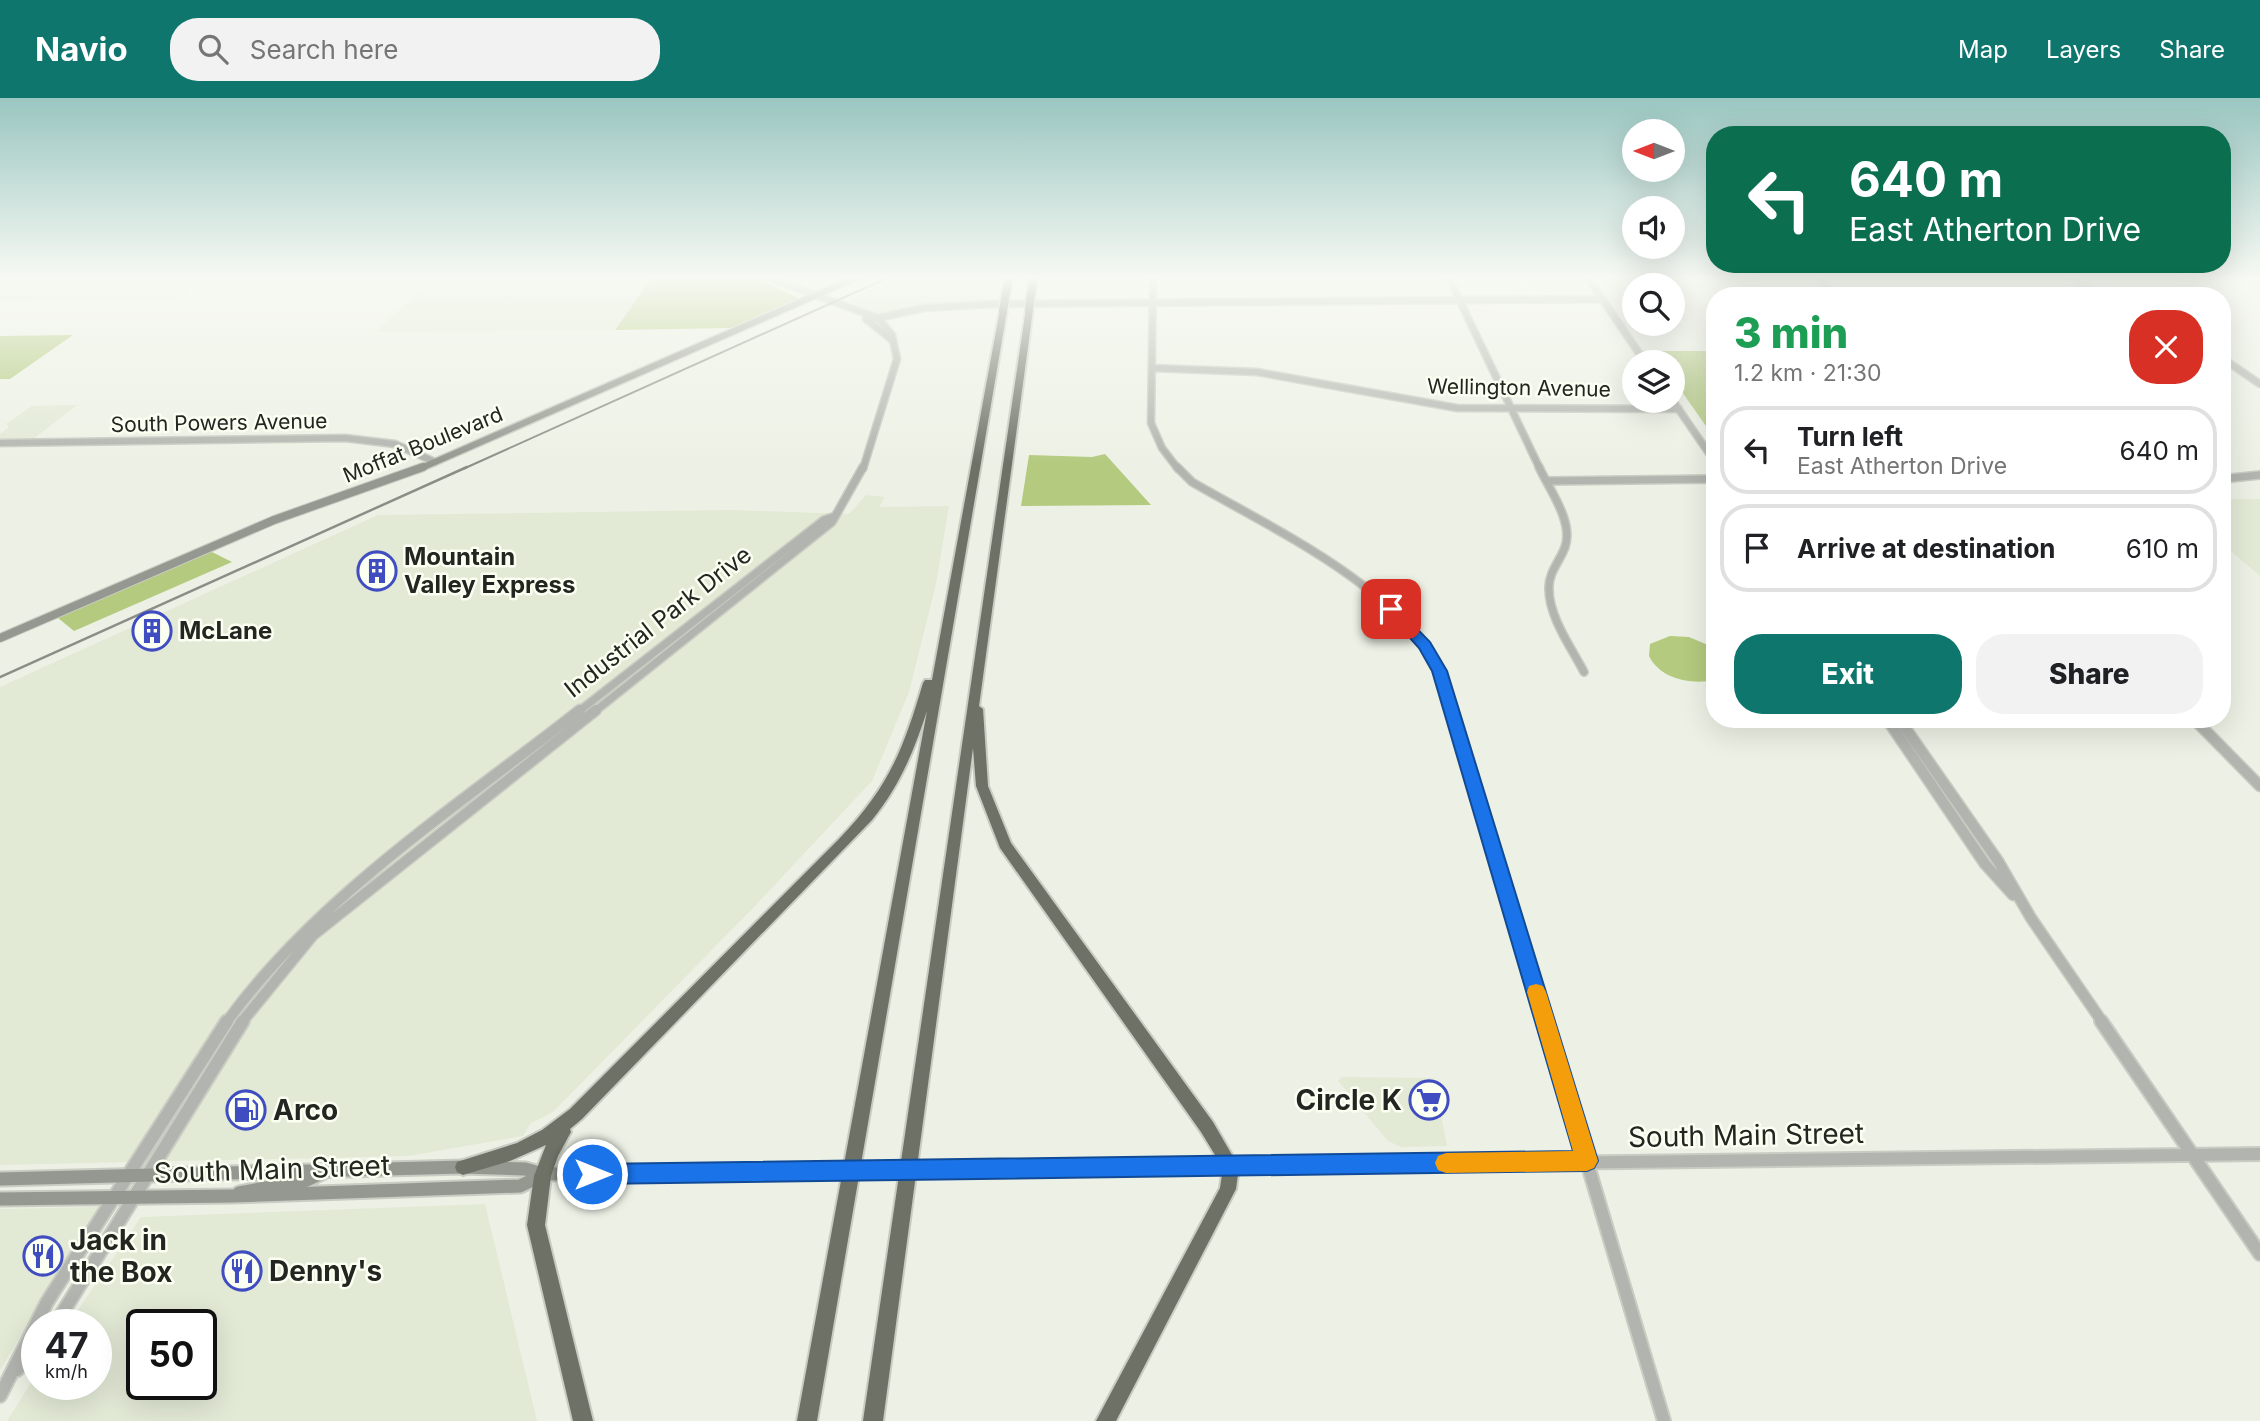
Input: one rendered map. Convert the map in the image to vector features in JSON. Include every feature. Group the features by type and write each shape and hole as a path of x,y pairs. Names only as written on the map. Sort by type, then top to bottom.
{"highway":[{"path":"807,1421 998,340"},
{"path":"873,1421 1025,340"},
{"path":"463,1167 535,1146 576,1114 867,817 888,790 911,743 931,678 940,661"},
{"path":"973,695 979,714 977,747 982,786 1004,845 1207,1127 1231,1167 1228,1189 1105,1421"},
{"path":"576,1114 555,1143 543,1174 537,1192 536,1225 583,1421"}],"main road":[{"name":"Moffat Boulevard","path":"0,638 274,520 435,462 715,340"},
{"name":"South Main Street","path":"0,1179 463,1167 525,1169 543,1174 1231,1167"},
{"path":"404,1190 413,1168"},
{"path":"232,1196 259,1185 308,1181 330,1169"},
{"name":"South Main Street","path":"0,1199 232,1196 520,1186 543,1174"}],"street":[{"name":"Industrial Park Drive","path":"65,1309 242,1022 293,957 331,919 832,523 833,517 854,490 865,461 897,359 892,340"},
{"path":"1152,340 1151,423 1158,443 1173,465 1192,482 1350,576 1412,630 1440,671 1664,1421"},
{"path":"1479,340 1547,481 1569,535 1567,547 1551,578 1550,596 1584,672"},
{"path":"2231,364 2260,384"},
{"name":"Wellington Avenue","path":"1152,368 1257,372 1432,406 1622,409"},
{"path":"1682,413 1706,449"},
{"name":"South Powers Avenue","path":"0,443 345,438 395,444 435,462"},
{"path":"2231,478 2260,475"},
{"path":"1547,481 1706,479"},
{"name":"Industrial Park Drive","path":"13,1374 26,1339 127,1176 225,1021 279,953 328,907 824,520 833,517"},
{"path":"1893,728 1985,864 2026,910"},
{"path":"1905,728 1998,861 2026,910 2260,1255"},
{"path":"2203,728 2260,786"},
{"path":"511,764 521,769"},
{"path":"456,807 467,813"},
{"name":"South Main Street","path":"1231,1167 2260,1154"},
{"path":"0,1396 13,1374 21,1366"}],"shaded area":[{"path":"77,405 32,440 0,439 0,434 9,427 6,424 32,406"},
{"path":"866,495 885,497 879,507 949,506 936,584 909,692 872,781 756,905 553,1112 531,1123 523,1136 408,1156 0,1165 0,687 378,515 730,510 849,514"},
{"path":"2231,499 2260,499 2260,576 2232,552"},
{"path":"1342,1077 1434,1078 1447,1146 1401,1147 1388,1141 1338,1081"},
{"path":"485,1204 537,1421 7,1421 21,1399 112,1400 112,1309 79,1309 141,1217"},
{"path":"101,1207 38,1309 21,1309 21,1336 0,1370 0,1209"}],"green space":[{"path":"0,340 66,340 10,379 0,379"},
{"path":"1685,351 1706,351 1706,426 1685,396"},
{"path":"1105,454 1151,505 1021,506 1029,455 1092,457"},
{"path":"210,551 232,562 74,631 58,618"},
{"path":"1670,636 1689,637 1706,644 1706,681 1686,681 1668,675 1654,664 1649,656 1650,644"}],"railway":[{"path":"463,469 750,340"},
{"path":"0,677 467,467"}],"slow traffic":[{"path":"1446,1163 1587,1161 1536,992"}],"place":[{"name":"Mountain Valley Express","path":"377,571"},
{"name":"McLane","path":"152,631"},
{"name":"Circle K","path":"1429,1100"},
{"name":"Arco","path":"246,1110"},
{"name":"Jack in the Box","path":"43,1256"},
{"name":"Denny's","path":"242,1271"}],"route":[{"path":"592,1174 1587,1161 1440,671 1425,646 1391,609"}]}
